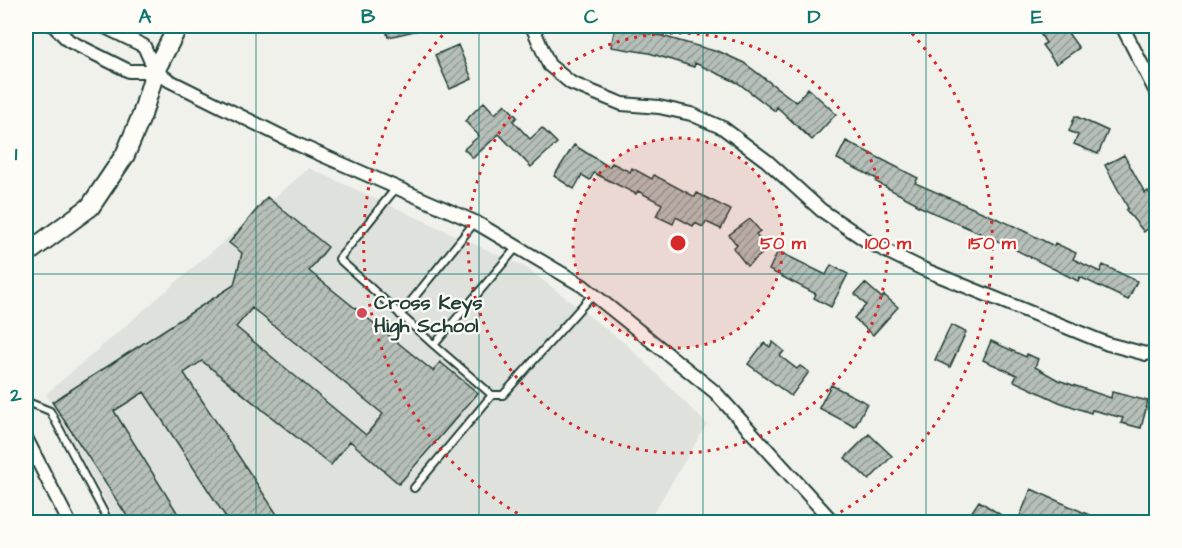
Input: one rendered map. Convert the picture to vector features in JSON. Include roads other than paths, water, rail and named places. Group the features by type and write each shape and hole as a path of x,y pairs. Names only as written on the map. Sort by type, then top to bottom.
{"main road":[{"path":"26,254 90,207 125,155 142,115 155,71 178,26"}],"street":[{"path":"54,26 69,41 129,71 155,71"},
{"path":"103,26 144,46 155,71 170,81 298,145 475,222 594,294 715,392 833,522"},
{"path":"532,26 549,65 571,83 622,104 659,107 691,114 723,128 766,161 821,210 870,243 923,269 1108,344 1146,354 1156,351"},
{"path":"1122,26 1156,92"},
{"path":"26,438 69,522"}],"lane":[{"path":"396,187 339,259 492,395"},
{"path":"400,315 475,222"},
{"path":"434,345 518,247"},
{"path":"414,488 492,395 503,394 594,294"},
{"path":"26,404 30,403 50,411 109,522"}],"place":[{"name":"Cross Keys High School","path":"362,313"}]}
